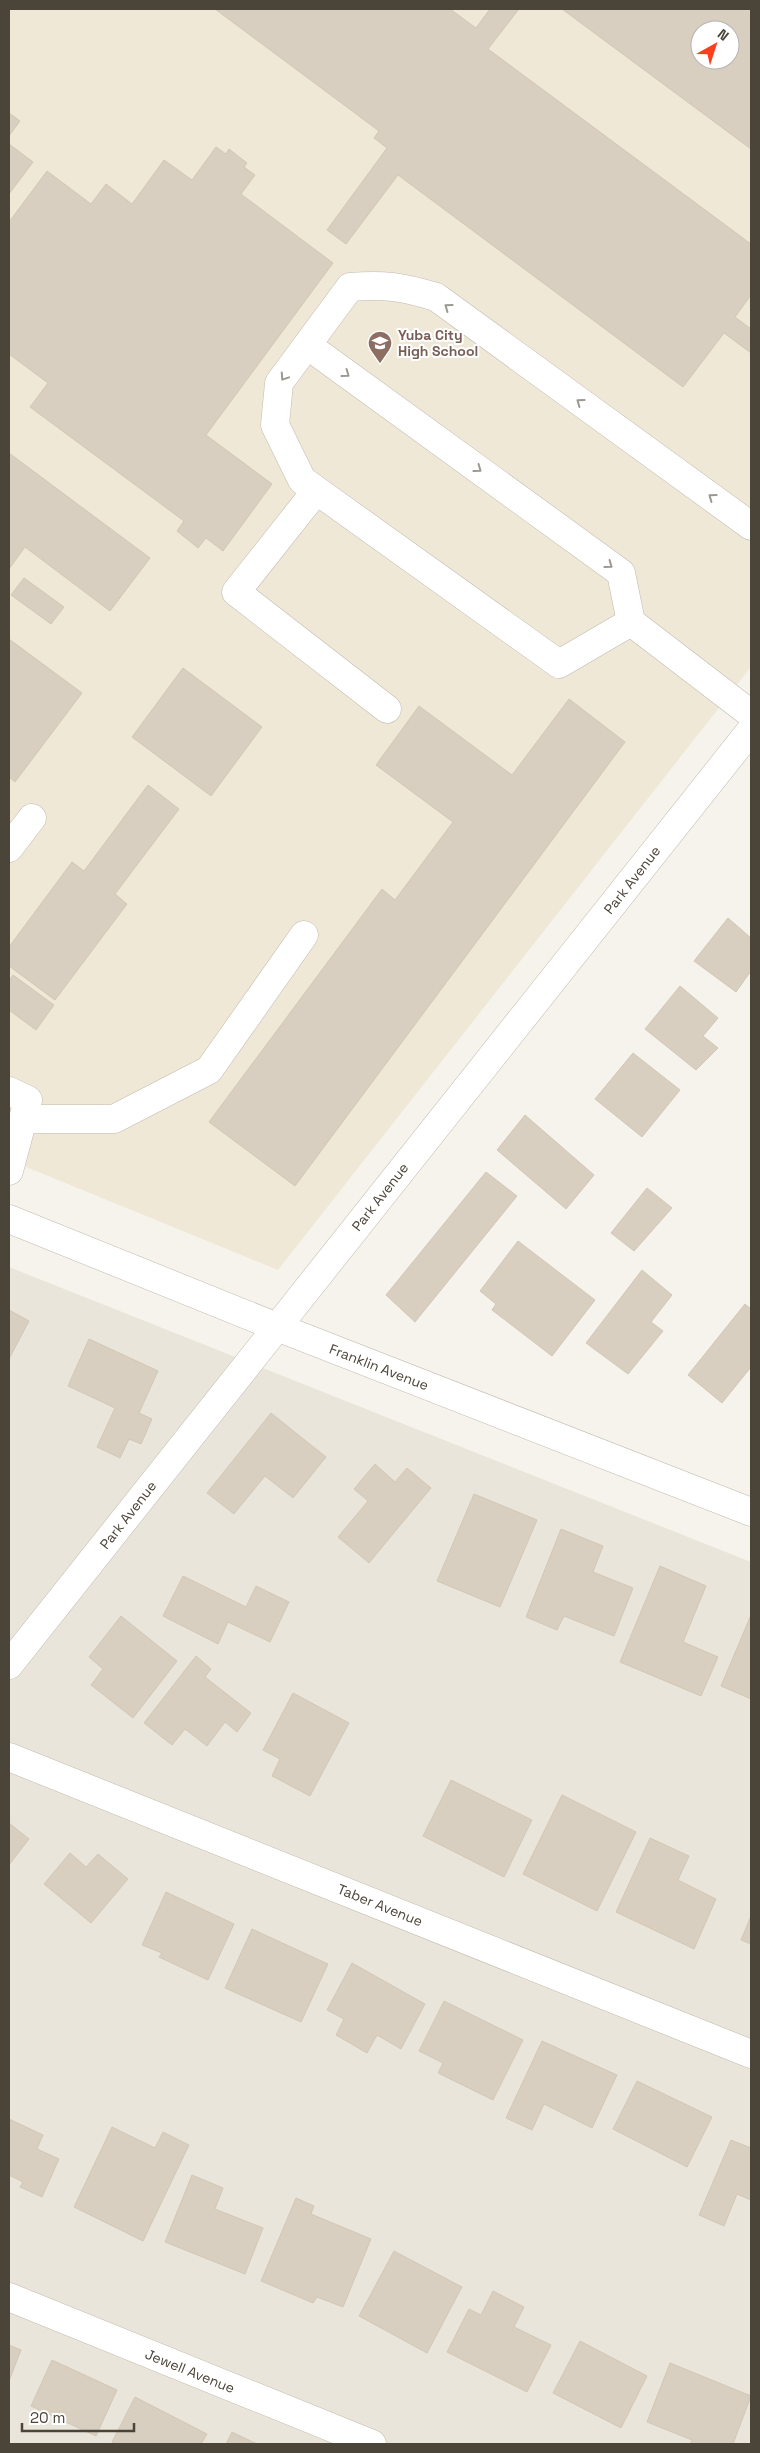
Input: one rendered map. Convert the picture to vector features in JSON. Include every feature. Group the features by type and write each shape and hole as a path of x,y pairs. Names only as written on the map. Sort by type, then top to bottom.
{"street":[{"path":"631,622 558,664 302,480 275,425 279,383 350,287 376,285 404,287 436,298 751,526"},
{"path":"307,345 621,573 631,622 751,714"},
{"path":"316,491 236,592 387,709"},
{"name":"Park Avenue","path":"9,1666 751,730"},
{"path":"9,848 32,818"},
{"path":"23,1119 114,1119 209,1070 304,935"},
{"path":"9,1091 28,1100 9,1171"},
{"name":"Franklin Avenue","path":"9,1219 277,1327 748,1504"},
{"name":"Taber Avenue","path":"9,1757 751,2054"},
{"name":"Jewell Avenue","path":"9,2297 372,2444"}],"shaded area":[{"name":"Yuba City High School","path":"9,9 751,9 751,667 278,1270 9,1160"},
{"path":"9,1267 751,1562 751,2444 9,2444"}],"building":[{"path":"215,9 450,9 476,28 490,9 519,9 488,49 751,244 751,295 735,317 751,329 751,353 724,333 683,387 398,175 346,244 327,230 387,148 374,138 379,131"},
{"path":"562,9 751,9 751,149"},
{"path":"9,113 20,121 9,136"},
{"path":"9,144 33,162 9,194"},
{"path":"216,147 226,154 229,149 247,163 244,167 255,175 241,194 333,263 206,435 272,484 223,551 206,538 198,548 177,531 184,521 30,407 48,383 9,354 9,222 47,171 91,204 106,184 132,204 164,160 192,180"},
{"path":"9,453 150,558 110,611 25,547 9,569"},
{"path":"24,578 64,607 51,624 11,595"},
{"path":"9,639 82,693 15,782 9,777"},
{"path":"183,668 262,727 211,796 132,737"},
{"path":"569,699 625,742 295,1186 209,1122 382,889 395,900 453,822 376,765 419,706 512,775"},
{"path":"148,785 179,809 115,894 127,904 55,1000 9,966 9,947 72,862 84,871"},
{"path":"728,918 751,938 751,971 736,992 694,961"},
{"path":"13,975 54,1005 36,1030 9,1010 9,981"},
{"path":"680,986 718,1018 703,1036 718,1048 696,1070 645,1029"},
{"path":"633,1053 680,1090 642,1137 595,1099"},
{"path":"525,1115 594,1175 566,1209 497,1150"},
{"path":"486,1172 517,1196 415,1322 386,1295"},
{"path":"647,1188 672,1208 634,1251 611,1233"},
{"path":"518,1241 595,1300 552,1356 492,1310 496,1304 480,1291"},
{"path":"642,1270 672,1295 651,1322 663,1331 628,1374 586,1343"},
{"path":"745,1304 751,1309 751,1367 722,1403 688,1375"},
{"path":"9,1310 29,1321 9,1359"},
{"path":"89,1339 158,1371 139,1413 152,1419 141,1444 129,1439 120,1458 97,1447 115,1408 68,1386"},
{"path":"271,1413 326,1457 293,1498 265,1476 234,1514 207,1493"},
{"path":"375,1464 395,1482 407,1468 431,1488 369,1563 338,1537 368,1501 354,1489"},
{"path":"474,1494 537,1520 500,1607 437,1581"},
{"path":"561,1529 603,1546 593,1572 633,1588 614,1636 564,1616 557,1630 526,1617"},
{"path":"660,1566 706,1586 683,1642 718,1657 701,1696 620,1662"},
{"path":"183,1576 246,1607 256,1586 289,1602 270,1642 228,1622 218,1644 163,1616"},
{"path":"751,1615 751,1699 721,1686"},
{"path":"121,1616 177,1661 133,1718 91,1685 103,1669 89,1657"},
{"path":"196,1656 211,1669 205,1677 251,1713 237,1732 225,1722 207,1746 185,1729 172,1745 144,1723"},
{"path":"293,1693 349,1723 310,1796 272,1776 280,1759 263,1750"},
{"path":"451,1780 532,1820 504,1877 423,1836"},
{"path":"562,1795 636,1832 597,1911 523,1874"},
{"path":"9,1823 29,1839 9,1865"},
{"path":"650,1838 689,1856 678,1880 716,1899 694,1949 616,1912"},
{"path":"70,1853 86,1867 98,1854 128,1879 91,1923 44,1884"},
{"path":"166,1892 234,1924 208,1980 159,1957 162,1953 142,1945"},
{"path":"751,1916 751,1944 741,1940"},
{"path":"252,1929 328,1964 301,2022 225,1988"},
{"path":"352,1963 425,2004 401,2049 377,2035 367,2053 336,2035 344,2019 327,2010"},
{"path":"444,2001 523,2040 493,2100 438,2073 443,2063 419,2051"},
{"path":"542,2041 617,2075 592,2128 544,2104 532,2130 506,2118"},
{"path":"637,2081 712,2117 687,2167 613,2129"},
{"path":"9,2119 43,2135 37,2149 59,2159 42,2197 20,2187 23,2182 9,2175"},
{"path":"112,2127 155,2148 163,2132 189,2145 143,2241 74,2207"},
{"path":"731,2140 751,2148 751,2200 737,2194 724,2226 699,2215"},
{"path":"192,2175 223,2188 215,2209 263,2228 245,2274 165,2242"},
{"path":"296,2198 314,2206 311,2214 371,2239 343,2307 317,2297 313,2303 261,2281"},
{"path":"394,2251 462,2287 427,2353 359,2316"},
{"path":"493,2291 524,2307 514,2327 551,2345 527,2392 447,2352 469,2309 481,2315"},
{"path":"580,2341 647,2376 621,2428 553,2393"},
{"path":"9,2345 21,2350 9,2381"},
{"path":"52,2360 117,2390 96,2436 31,2406"},
{"path":"670,2363 751,2396 733,2444 690,2444 692,2440 647,2422"},
{"path":"135,2397 207,2434 201,2444 116,2444 112,2442"},
{"path":"232,2432 257,2444 226,2444"}],"place":[{"name":"Yuba City High School","path":"380,364"}]}
